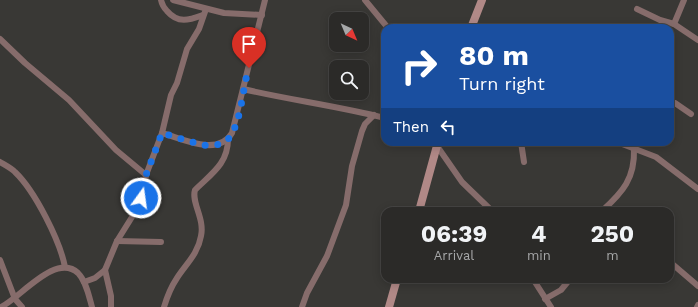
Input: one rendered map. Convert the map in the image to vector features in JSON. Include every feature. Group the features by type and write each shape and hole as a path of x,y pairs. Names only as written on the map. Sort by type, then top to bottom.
{"street":[{"path":"161,0 166,9 175,19 185,21 204,12"},
{"path":"173,0 204,12 233,15 262,15"},
{"path":"164,307 168,294 177,278 198,250 202,234 201,218 194,199 195,190 222,163 228,147 228,139 238,115 265,0"},
{"path":"365,0 385,24"},
{"path":"473,24 482,0"},
{"path":"674,24 684,0"},
{"path":"637,9 660,20 674,24 698,40"},
{"path":"84,282 95,278 105,270 117,241 137,209 144,190 146,175 162,133 171,95 177,83 187,49 199,28 204,12"},
{"path":"0,38 26,63 69,100 111,146 146,175"},
{"path":"243,89 305,103 338,107 381,117"},
{"path":"674,104 692,114"},
{"path":"302,307 307,293 327,256 346,205 352,166 362,131 365,124 374,115"},
{"path":"162,133 204,145 219,144 228,139"},
{"path":"420,207 436,146"},
{"path":"438,146 462,182 488,207"},
{"path":"522,146 524,162"},
{"path":"630,146 634,149 662,160 680,177 698,189"},
{"path":"606,207 631,177 634,149"},
{"path":"0,162 15,171 30,193 57,240 65,267"},
{"path":"117,241 161,242"},
{"path":"0,260 15,299 22,307"},
{"path":"674,265 698,286"},
{"path":"1,307 15,299 35,280 54,270 65,267 78,273 84,282 92,307"},
{"path":"105,270 112,296 111,307"},
{"path":"389,307 397,283"},
{"path":"536,283 551,307"},
{"path":"545,299 561,290 567,283"},
{"path":"542,292 552,294"}],"route":[{"path":"141,198 144,190 146,175 160,142 162,133 204,145 215,145 223,143 228,139 232,133 238,115 245,78 249,68"}]}
